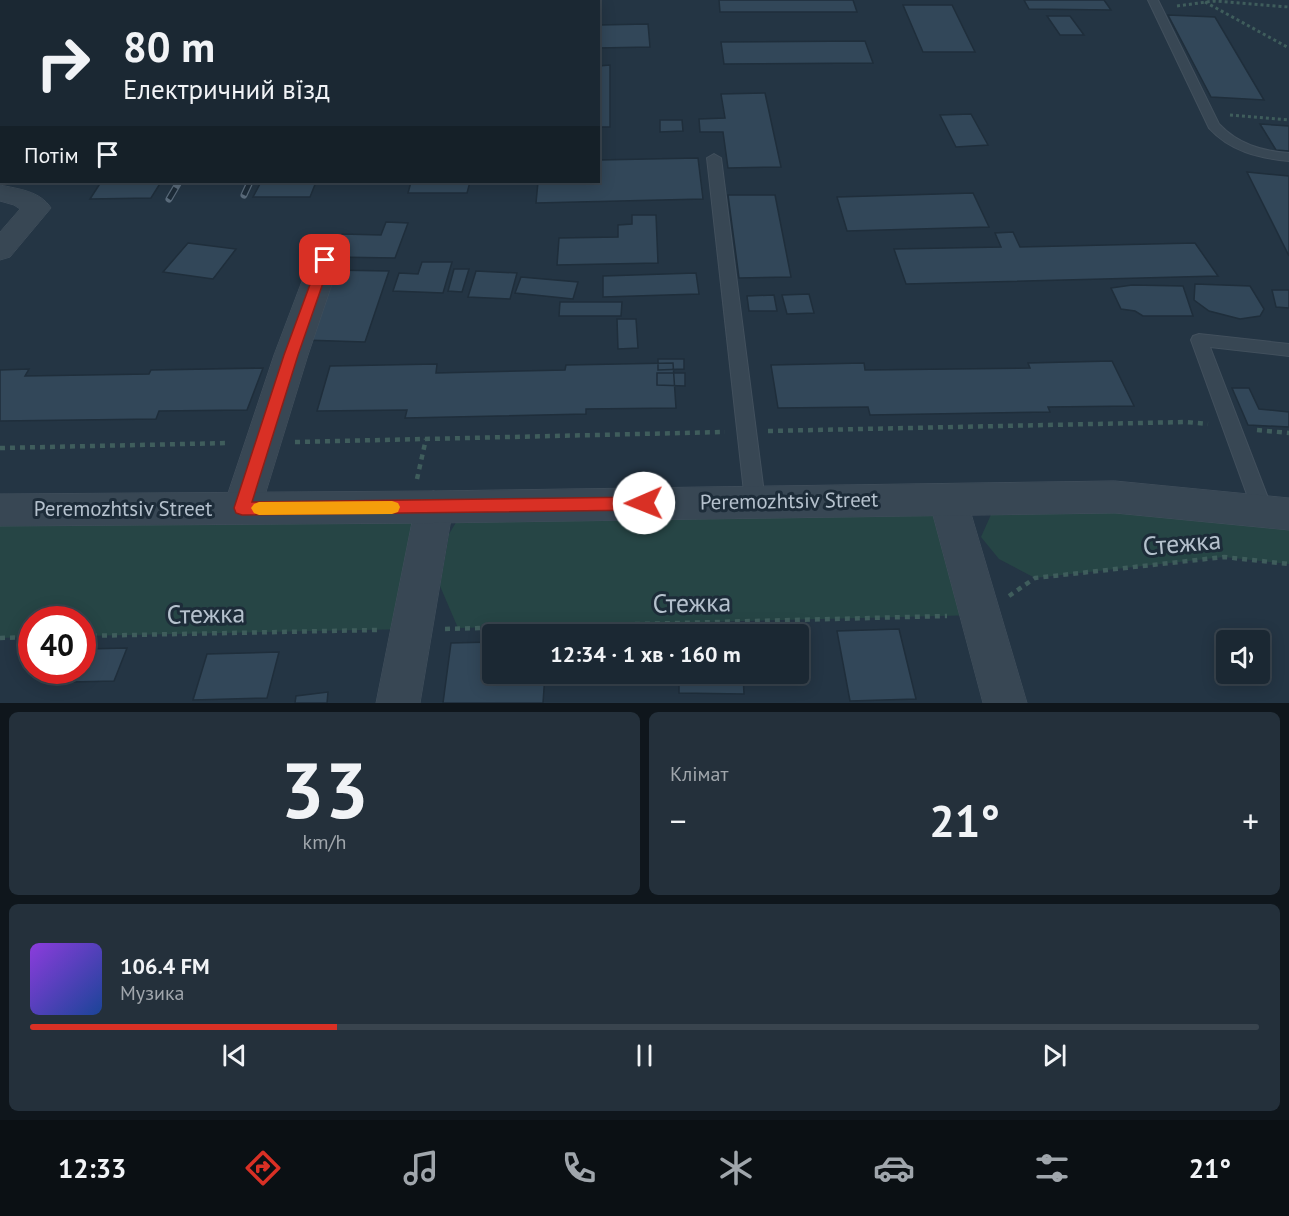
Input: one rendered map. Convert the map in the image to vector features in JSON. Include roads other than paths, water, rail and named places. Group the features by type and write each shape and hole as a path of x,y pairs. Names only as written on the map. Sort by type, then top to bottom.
{"street":[{"path":"0,193 24,199 37,208 0,250"},
{"path":"242,508 325,260"},
{"path":"398,703 411,629 425,494"},
{"name":"Peremozhtsiv Street","path":"0,510 242,508 425,494 755,501 1115,497 1276,512"},
{"path":"948,500 1005,703"}],"lane":[{"path":"1155,5 1207,113 1222,136 1237,146 1255,152 1289,157"},
{"path":"714,158 755,501"},
{"path":"1276,512 1231,427 1199,340 1289,350"}],"railway":[{"path":"169,199 178,183"},
{"path":"244,195 250,183"}]}
